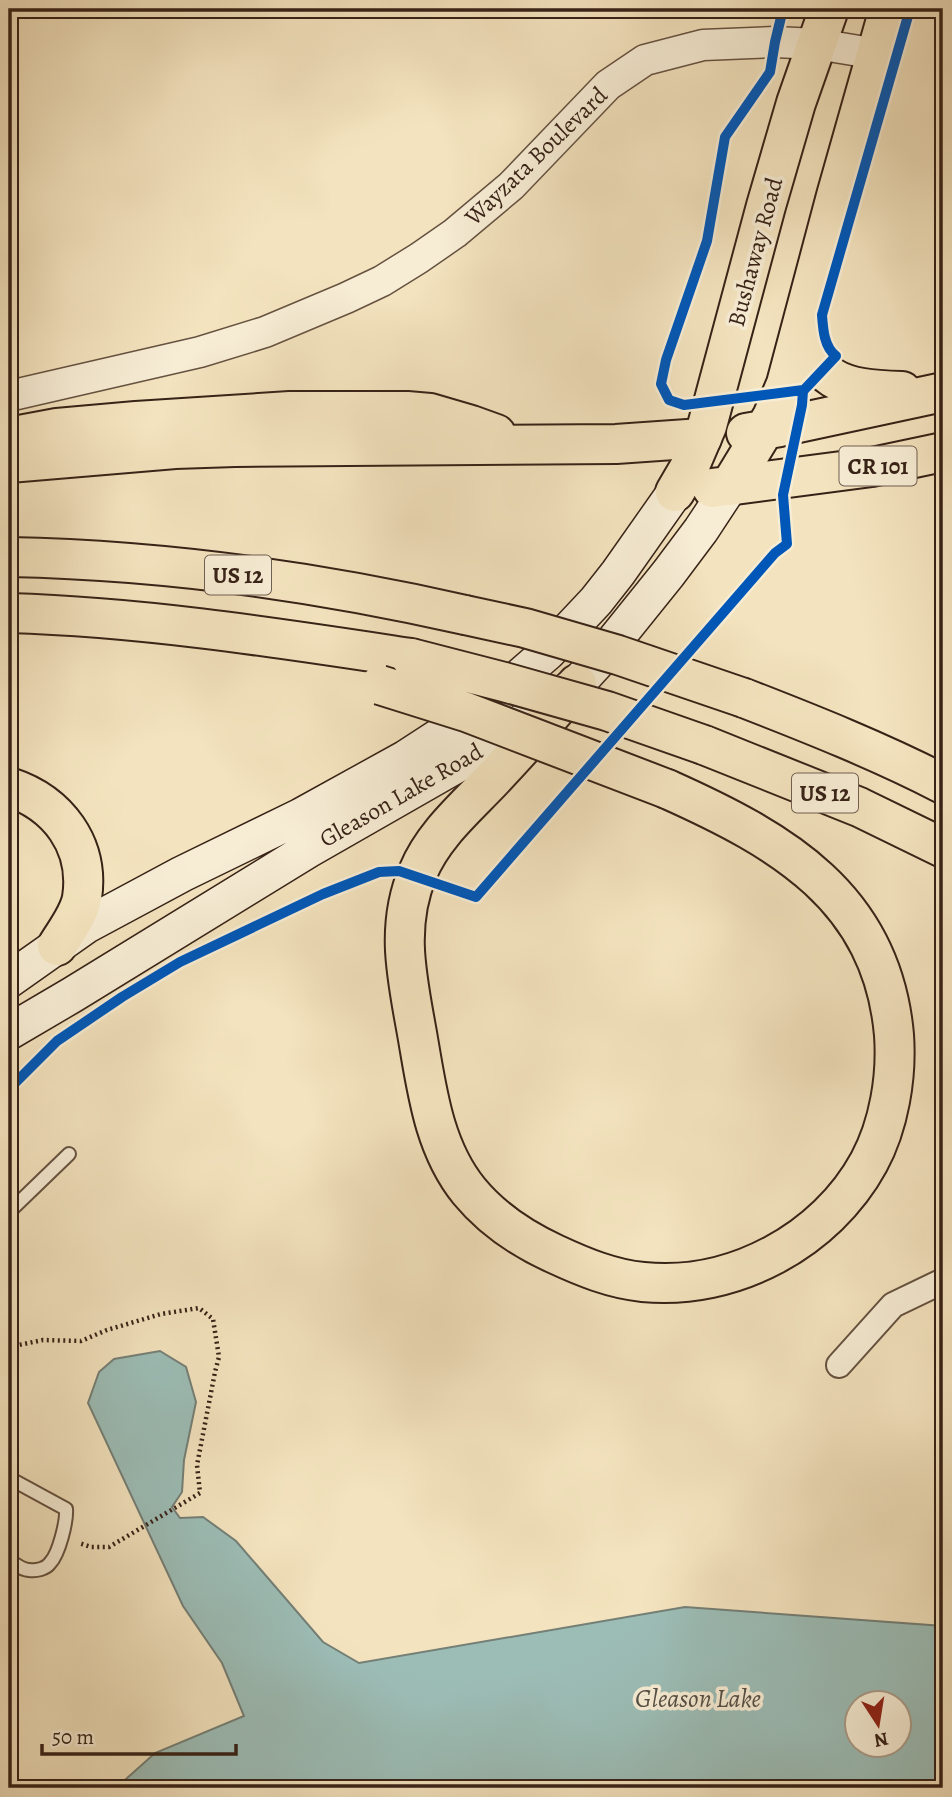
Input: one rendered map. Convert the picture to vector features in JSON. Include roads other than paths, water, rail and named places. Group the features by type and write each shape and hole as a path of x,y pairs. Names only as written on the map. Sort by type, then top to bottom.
{"main road":[{"path":"730,485 772,417 786,384 889,9"},
{"name":"Bushaway Road","path":"676,492 690,468 710,414 766,206 823,26"},
{"path":"804,313 811,352 818,365 832,377 843,383 873,389 941,392"},
{"path":"9,463 223,447 616,444 702,438 763,430 941,392"},
{"path":"9,437 57,428 221,414 407,411 430,413 524,445"},
{"name":"CR 101","path":"676,492 872,467 943,452"},
{"name":"Gleason Lake Road","path":"9,1032 308,850 474,755 577,684 668,574 730,485"},
{"name":"Gleason Lake Road","path":"9,980 88,925 182,874 301,816 406,758 486,706 510,687 575,624 618,573 676,492"},
{"name":"US 12","path":"9,557 136,563 315,584 525,628 618,654 744,698 846,739 943,784"},
{"name":"US 12","path":"9,613 71,615 266,636 411,658 607,711 704,745 859,807 943,848"},
{"path":"266,636 380,685 466,712 667,789 719,812 762,835 815,877 841,901 857,921 881,972 892,1010 895,1049 892,1089 882,1131 869,1162 848,1192 829,1214 803,1237 775,1255 744,1269 708,1279 643,1282 608,1275 541,1248 507,1227 486,1210 467,1189 452,1164 435,1126 425,1088 403,944 406,912 416,877 425,856 441,833 543,725 577,684"},
{"path":"9,787 47,806 64,824 75,844 83,872 82,899 57,946"}],"street":[{"name":"Wayzata Boulevard","path":"9,396 200,352 265,332 382,281 455,233 502,194 608,85 645,60 702,44 775,42 823,26 877,54"},
{"path":"839,1365 893,1305 943,1281"}],"lane":[{"path":"9,1212 69,1154"},
{"path":"9,1478 66,1509 67,1518 51,1563 41,1569 27,1570 9,1560"}],"water":[{"name":"Gleason Lake","path":"160,1351 186,1367 196,1402 184,1460 182,1492 172,1507 180,1518 203,1517 236,1541 323,1642 359,1663 685,1607 943,1626 943,1788 116,1788 155,1753 244,1716 222,1663 183,1606 88,1403 99,1372 114,1359"}]}
